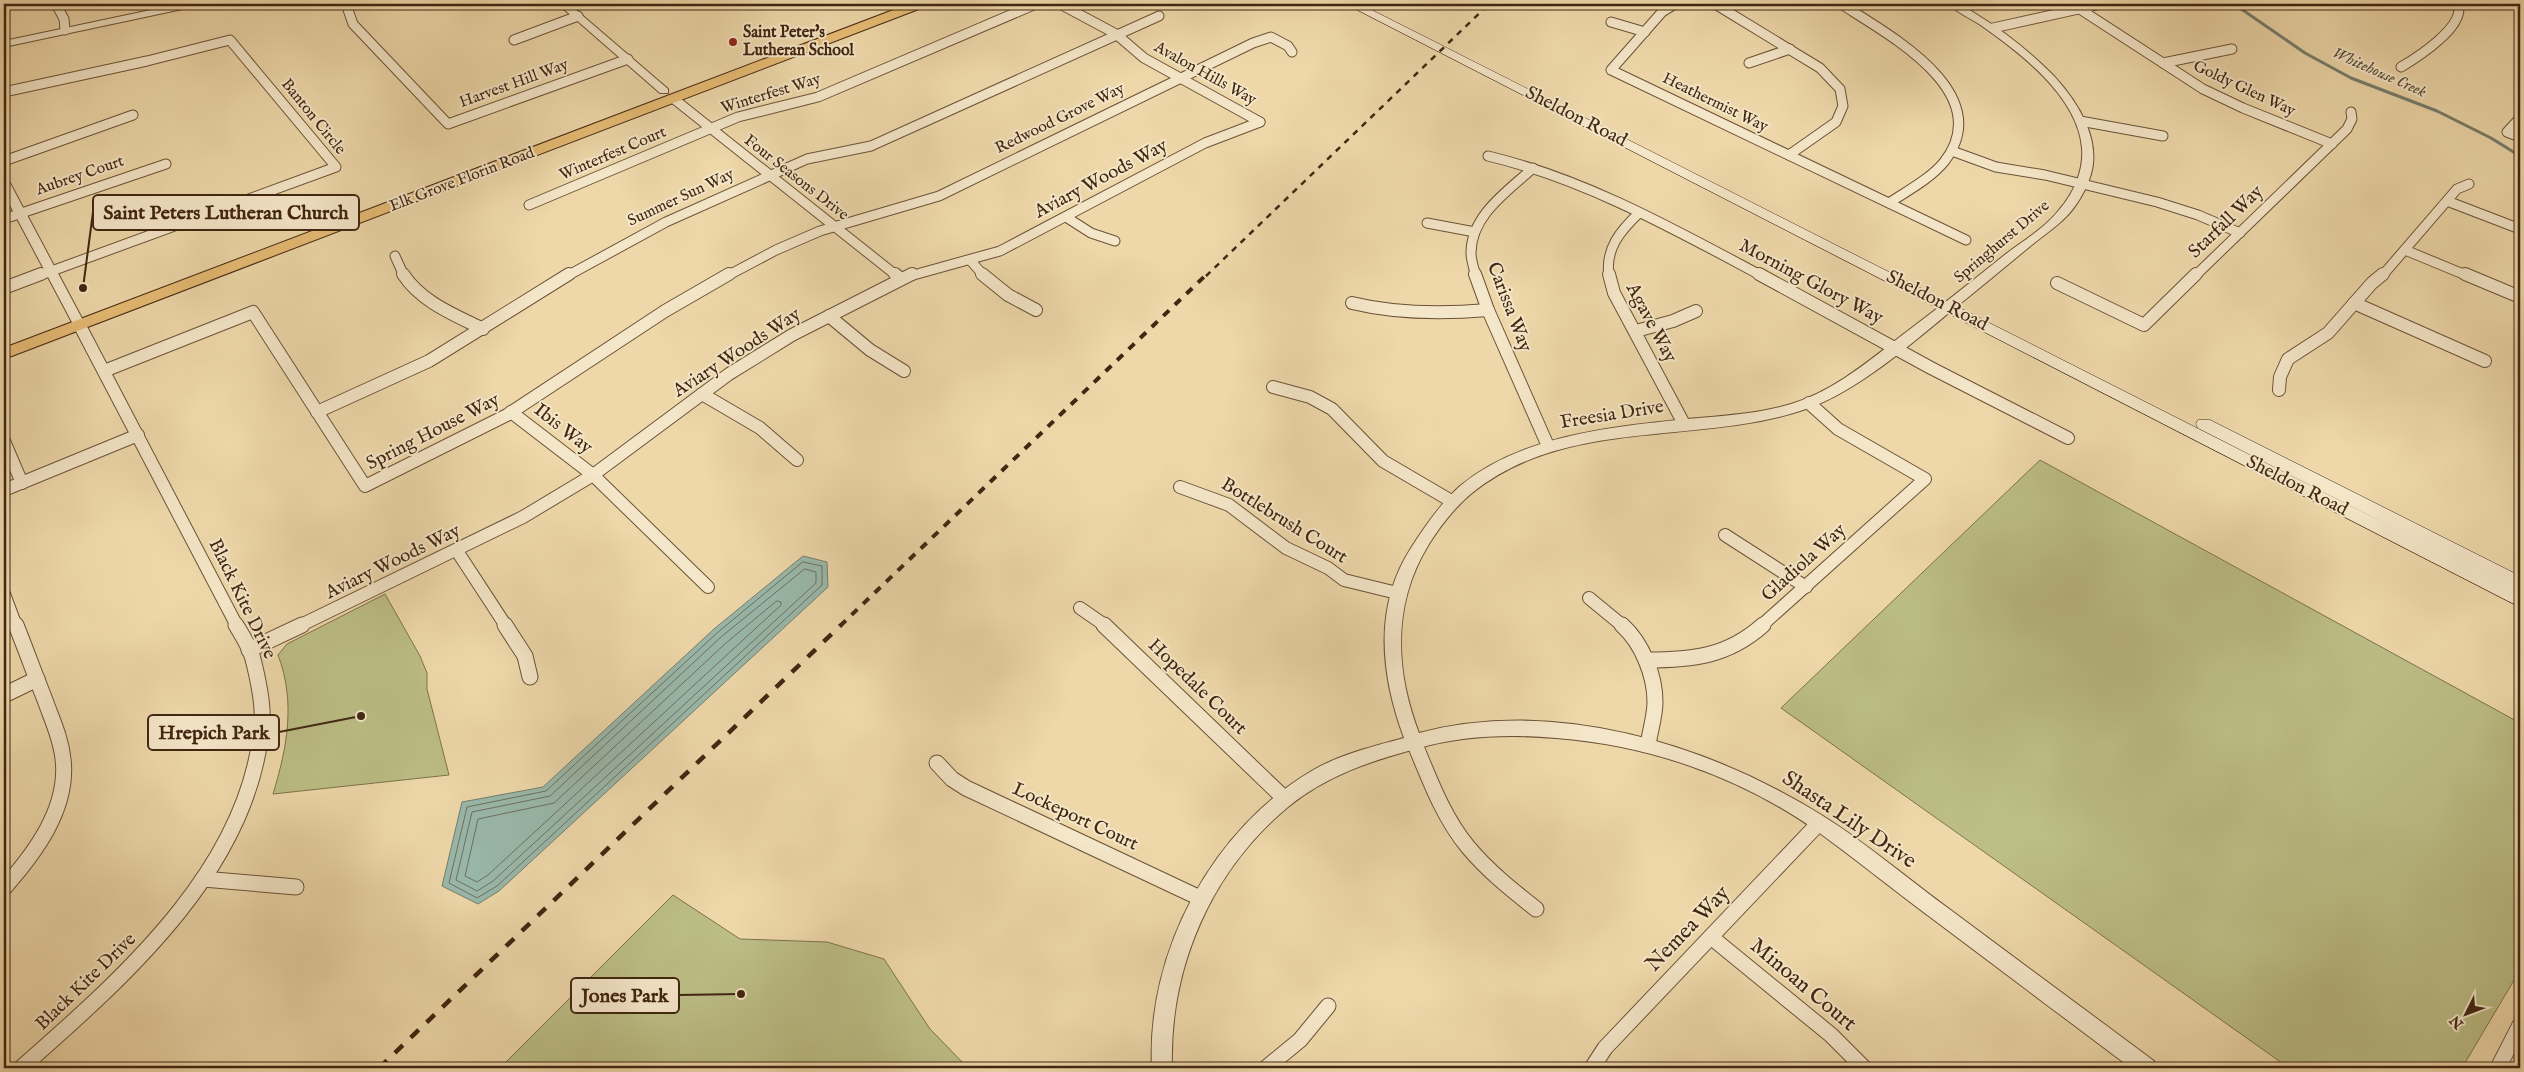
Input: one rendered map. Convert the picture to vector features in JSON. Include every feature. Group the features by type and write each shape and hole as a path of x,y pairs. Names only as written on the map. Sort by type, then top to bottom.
{"main road":[{"path":"669,95 691,85 696,77 890,4"},
{"name":"Elk Grove Florin Road","path":"4,354 78,320 669,95 920,4"},
{"name":"Sheldon Road","path":"1352,4 2520,584"},
{"name":"Sheldon Road","path":"1374,4 1953,303 2520,600"},
{"name":"Elk Grove Florin Road","path":"4,342 78,320 552,145 669,95"}],"street":[{"path":"56,4 64,19 65,30"},
{"path":"4,44 187,4"},
{"name":"Harvest Hill Way","path":"346,4 353,24 448,124 628,59"},
{"name":"Four Seasons Drive","path":"563,4 709,130 901,279"},
{"name":"Winterfest Way","path":"709,130 746,114 818,97 1036,4"},
{"name":"Avalon Hills Way","path":"1060,4 1116,34 1144,58 1260,122"},
{"name":"Heathermist Way","path":"1675,4 1662,12 1611,70 1966,240"},
{"path":"1715,4 1790,49 1832,78 1842,95 1843,106 1840,117 1832,126 1789,155"},
{"path":"1841,4 1919,57 1941,78 1958,112 1959,129 1952,151 1935,170 1890,203"},
{"name":"Springhurst Drive","path":"1953,4 1993,28 2042,68 2064,93 2080,122 2086,139 2087,156 2081,185 2069,205 2055,220 1953,303"},
{"name":"Goldy Glen Way","path":"2072,4 2203,89 2243,108 2332,144"},
{"path":"1993,28 2101,4"},
{"path":"2401,67 2412,61 2453,25 2460,14 2458,4"},
{"path":"514,40 578,16"},
{"name":"Summer Sun Way","path":"317,412 429,361 606,253 666,222 807,159 871,146 1159,16"},
{"path":"1612,22 1645,32"},
{"name":"Redwood Grove Way","path":"834,227 939,196 1179,78 1271,37 1288,46 1292,52"},
{"name":"Banton Circle","path":"4,92 148,61 230,40 336,167 4,288"},
{"path":"1749,63 1790,49"},
{"path":"2163,64 2232,49"},
{"name":"Starfall Way","path":"2057,283 2144,325 2351,125 2351,112"},
{"path":"4,160 112,124 133,115"},
{"path":"2520,118 2507,132 2520,137"},
{"name":"Aviary Woods Way","path":"249,650 457,551 523,517 593,475 702,394 760,354 829,316 901,279 928,268 970,260 1000,251 1205,143 1260,122"},
{"path":"2080,122 2139,130 2163,136"},
{"name":"Winterfest Court","path":"529,205 709,130"},
{"path":"1952,151 1996,167 2045,175 2157,202 2198,215 2240,233"},
{"name":"Morning Glory Way","path":"1488,156 1533,168 1639,213 1746,267 2068,438"},
{"name":"Aubrey Court","path":"4,218 166,164"},
{"name":"Carissa Way","path":"1533,168 1486,211 1475,232 1472,261 1488,310 1548,446"},
{"path":"4,183 78,320"},
{"path":"2278,390 2279,374 2290,357 2328,333 2405,250 2457,190 2469,184"},
{"path":"2447,201 2520,229"},
{"name":"Agave Way","path":"1639,213 1615,237 1609,252 1607,268 1614,293 1684,424"},
{"path":"1066,217 1091,233 1115,241"},
{"path":"1427,223 1475,232"},
{"name":"Spring House Way","path":"104,371 253,312 365,486 441,450 511,412 641,326 696,293 820,231 834,227"},
{"path":"2405,250 2520,297"},
{"path":"395,256 396,266 426,296 482,329"},
{"path":"970,260 984,278 1009,296 1036,310"},
{"path":"1352,302 1385,310 1420,314 1488,310"},
{"name":"Freesia Drive","path":"1414,742 1405,720 1396,686 1392,659 1392,632 1397,593 1418,546 1432,525 1453,502 1485,476 1506,464 1548,446 1618,431 1765,415 1809,402 1857,376 1953,303"},
{"path":"2354,303 2485,361"},
{"path":"1636,331 1672,322 1696,311"},
{"path":"829,316 870,350 904,370"},
{"name":"Black Kite Drive","path":"21,1068 118,982 158,938 203,879 239,813 259,753 263,706 260,680 249,650 78,320"},
{"path":"1274,388 1310,397 1332,409 1384,461 1453,502"},
{"path":"702,394 760,428 797,460"},
{"name":"Gladiola Way","path":"1646,660 1696,658 1733,647 1757,632 1925,480 1838,429 1809,402"},
{"name":"Ibis Way","path":"511,412 593,475 708,587"},
{"path":"4,490 138,435"},
{"path":"4,441 22,483"},
{"name":"Bottlebrush Court","path":"1180,486 1229,505 1286,548 1328,568 1344,580 1397,593"},
{"path":"1725,535 1806,587"},
{"path":"457,551 525,656 530,677"},
{"path":"4,594 65,757 65,778 59,801 50,823 35,850 4,888"},
{"path":"1589,598 1624,627 1634,638 1646,660 1654,688 1656,704 1648,745"},
{"name":"Hopedale Court","path":"1080,608 1111,630 1285,799"},
{"path":"4,695 37,679"},
{"name":"Shasta Lily Drive","path":"1162,1068 1163,1024 1179,952 1202,899 1235,848 1257,824 1305,784 1358,757 1414,742 1472,730 1511,729 1578,733 1648,745 1733,775 1782,800 1819,823 2147,1068"},
{"path":"1414,742 1446,815 1466,844 1491,872 1536,909"},
{"name":"Lockeport Court","path":"937,763 952,778 966,788 1202,899"},
{"name":"Nemea Way","path":"1592,1068 1605,1048 1819,823"},
{"path":"203,879 296,887"},
{"name":"Minoan Court","path":"1711,937 1831,1036 1864,1068"},
{"path":"1266,1068 1296,1046 1310,1032 1328,1006"},
{"path":"2498,1068 2520,1025"}],"green space":[{"path":"2040,460 2520,723 2520,970 2462,1068 2289,1068 1781,708"},
{"path":"385,594 420,656 427,673 427,689 449,775 273,794 288,725 287,690 278,655 287,644"},
{"path":"673,895 740,939 827,942 884,959 930,1029 968,1068 500,1068"}],"water":[{"path":"803,556 827,562 828,587 499,891 478,904 442,886 462,802 543,787 714,629"}],"waterway":[{"name":"Whitehouse Creek","path":"2234,4 2305,53 2351,78 2437,111 2491,138 2520,156"}],"railway":[{"path":"1206,276 1489,4"},
{"path":"840,626 1207,274"},
{"path":"379,1068 841,625"}],"place":[{"name":"Saint Peter's Lutheran School","path":"733,42"},
{"name":"Saint Peters Lutheran Church","path":"83,288"},
{"name":"Hrepich Park","path":"361,716"},
{"name":"Jones Park","path":"741,994"}]}
